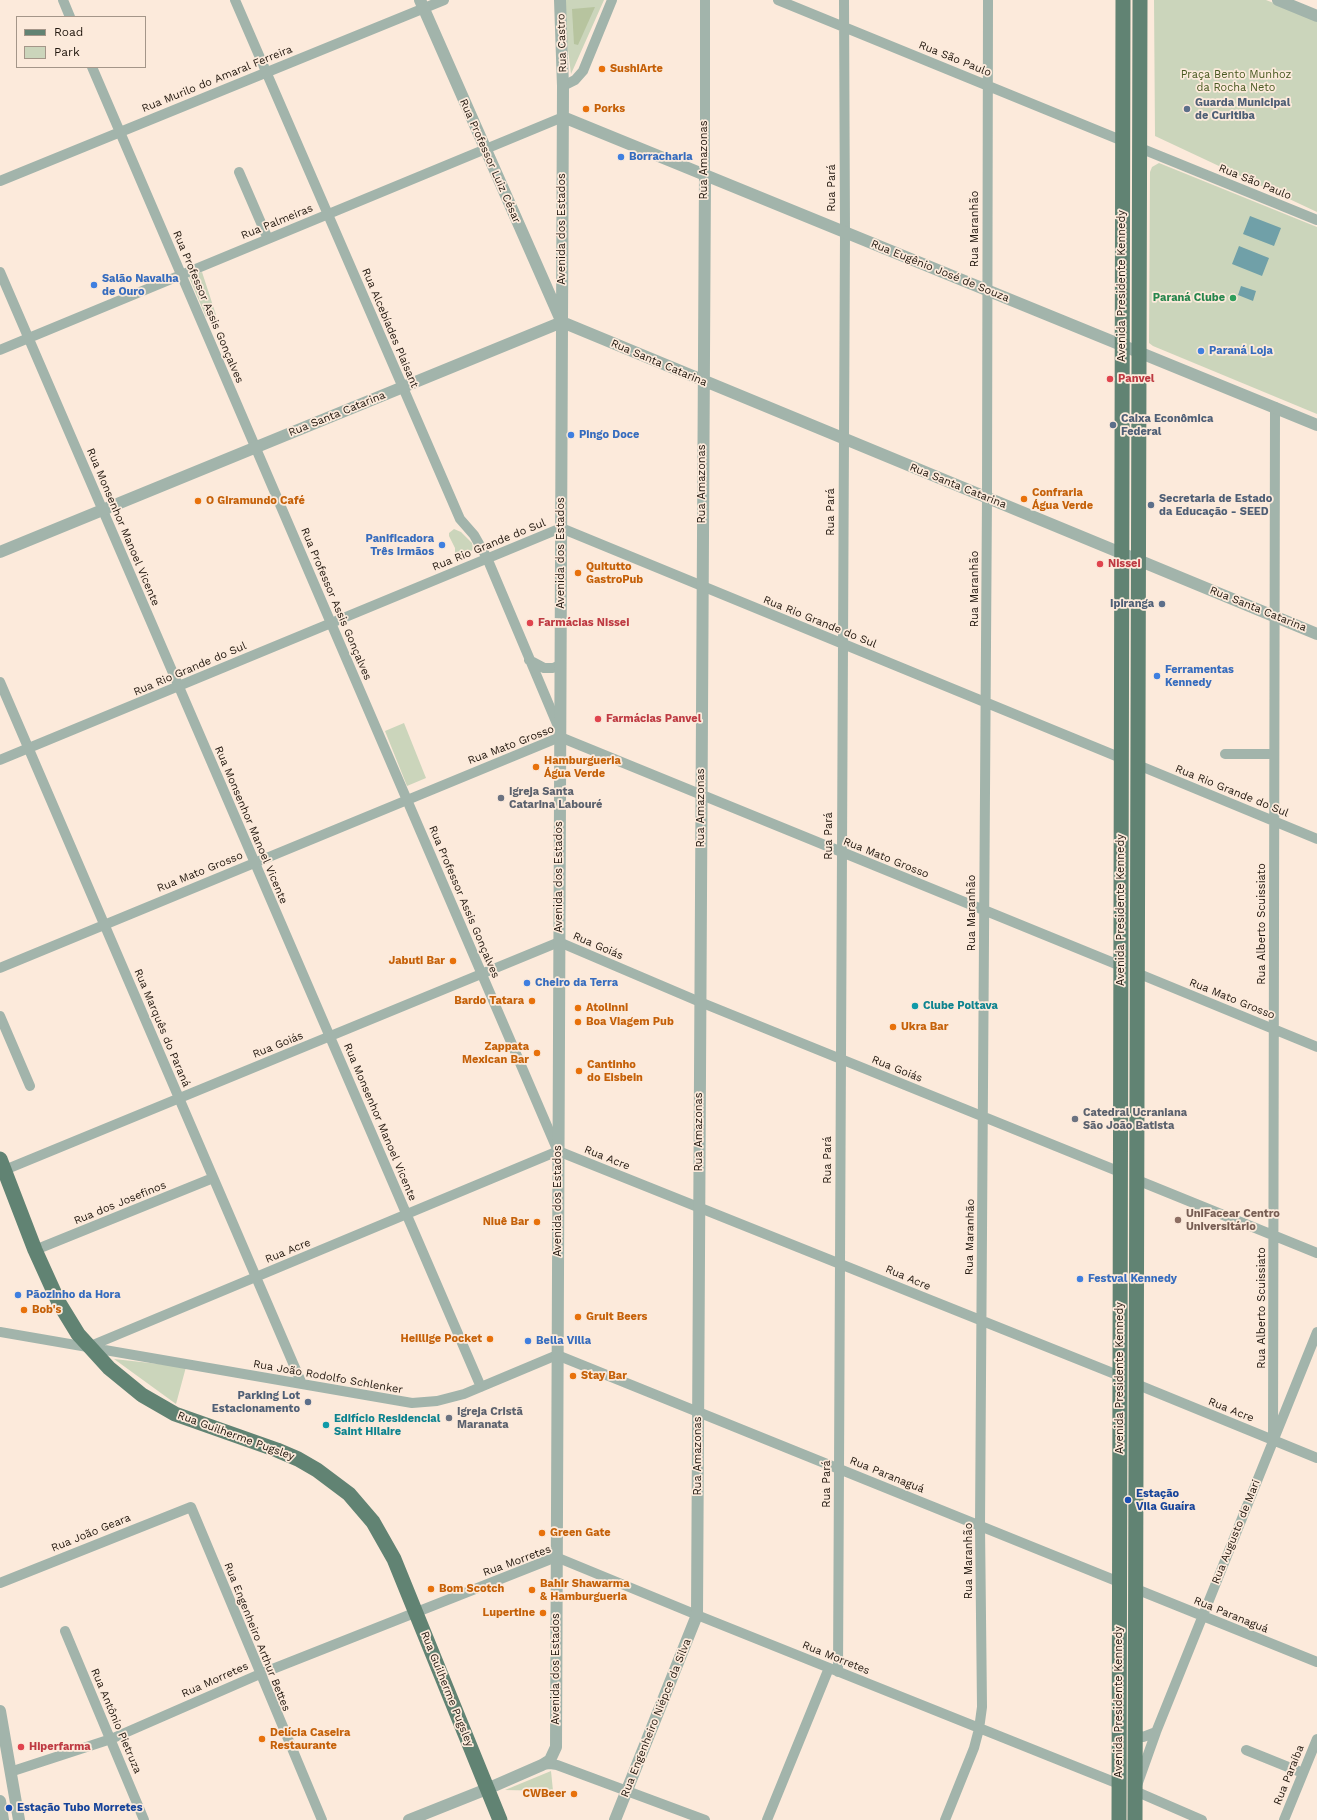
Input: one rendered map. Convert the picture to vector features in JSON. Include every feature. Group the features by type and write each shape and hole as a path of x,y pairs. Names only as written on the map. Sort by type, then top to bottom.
{"main road":[{"name":"Avenida Presidente Kennedy","path":"1117,1816 1119,1784 1121,554 1124,0"},
{"name":"Avenida Presidente Kennedy","path":"1135,1820 1140,0"},
{"path":"1122,449 1127,444 1132,444 1138,447 1139,452"},
{"path":"1120,1070 1132,1072 1137,1077"},
{"name":"Rua Guilherme Pugsley","path":"2,1167 59,1303 88,1347 126,1383 157,1405 190,1420 291,1456 318,1470 334,1482 361,1507 380,1533 394,1559 500,1820"},
{"path":"1120,1434 1136,1434"}],"street":[{"path":"63,0 70,16"},
{"name":"Rua Alcebíades Plaisant","path":"235,0 460,520 477,540 487,558 560,734"},
{"name":"Rua Murilo do Amaral Ferreira","path":"0,181 266,72 422,4 444,0"},
{"name":"Rua Castro","path":"560,0 563,86"},
{"path":"563,86 575,80 583,71 612,0"},
{"name":"Rua Amazonas","path":"697,1615 705,0"},
{"name":"Rua São Paulo","path":"778,0 1123,140"},
{"name":"Rua Pará","path":"767,1820 833,1670 839,1468 845,232 844,0"},
{"name":"Rua Maranhão","path":"945,1820 970,1758 979,1729 982,1702 980,1526 986,703 988,0"},
{"path":"1278,0 1317,16"},
{"name":"Rua Professor Luiz César","path":"422,4 562,322"},
{"name":"Rua Professor Assis Gonçalves","path":"92,68 558,1151"},
{"name":"Avenida dos Estados","path":"542,1765 550,1760 556,1747 563,86"},
{"name":"Rua Eugênio José de Souza","path":"562,117 1317,424"},
{"name":"Rua Palmeiras","path":"0,350 562,117"},
{"name":"Rua São Paulo","path":"1140,148 1317,220"},
{"path":"239,172 268,239"},
{"name":"Rua Monsenhor Manoel Vicente","path":"0,272 481,1387"},
{"name":"Rua Santa Catarina","path":"0,552 562,322 1317,634"},
{"name":"Rua Alberto Scuissiato","path":"1273,1440 1275,1030 1275,407"},
{"name":"Rua Rio Grande do Sul","path":"0,760 561,528 1121,758"},
{"path":"529,660 544,668 553,668 560,665"},
{"name":"Rua Marquês do Paraná","path":"0,682 302,1384"},
{"name":"Rua Mato Grosso","path":"0,968 407,800 560,734 701,795 1120,966"},
{"path":"1225,754 1274,754"},
{"name":"Rua Rio Grande do Sul","path":"1138,765 1317,839"},
{"name":"Rua Goiás","path":"2,1167 179,1099 559,942 700,1002 983,1118 1120,1172"},
{"name":"Rua Mato Grosso","path":"1138,973 1317,1047"},
{"path":"0,1016 30,1086"},
{"name":"Rua Acre","path":"88,1347 558,1151 1120,1376"},
{"name":"Rua dos Josefinos","path":"36,1250 213,1178"},
{"path":"1137,1180 1317,1253"},
{"name":"Rua João Rodolfo Schlenker","path":"0,1332 412,1403 437,1401 481,1387 557,1355"},
{"name":"Rua Augusto de Mari","path":"1135,1791 1156,1732 1317,1332"},
{"name":"Rua Paranaguá","path":"557,1355 1119,1582"},
{"name":"Rua Acre","path":"1136,1384 1317,1458"},
{"name":"Rua João Geara","path":"0,1583 191,1506"},
{"name":"Rua Engenheiro Arthur Bettes","path":"191,1506 322,1820"},
{"name":"Rua Morretes","path":"10,1772 110,1739 260,1674 556,1557 979,1729 1119,1784"},
{"name":"Rua Paranaguá","path":"1136,1589 1317,1662"},
{"name":"Rua Engenheiro Niépce da Silva","path":"615,1820 697,1615"},
{"name":"Rua Antônio Pietruza","path":"65,1631 144,1820"},
{"path":"0,1711 20,1820"},
{"path":"1135,1734 1143,1737 1156,1732"},
{"name":"Rua Paraíba","path":"1284,1820 1317,1739"},
{"path":"1246,1750 1303,1773"},
{"path":"409,1820 542,1765 550,1764 557,1765 705,1820"},
{"path":"1135,1791 1202,1820"},
{"path":"0,1801 3,1820"}],"green space":[{"path":"562,0 604,0 571,74"},
{"name":"Praça Bento Munhoz da Rocha Neto","path":"1154,0 1266,0 1317,20 1317,212 1155,136"},
{"path":"595,7 578,45 574,44 572,9"},
{"name":"Paraná Clube","path":"1159,163 1317,227 1317,414 1153,346 1149,343 1150,172 1152,167"},
{"path":"202,272 216,315 206,317 189,277"},
{"path":"454,529 461,532 472,543 473,549 468,555 461,557 455,556 455,548 449,536 449,533"},
{"path":"404,723 426,778 407,786 385,731"},
{"path":"114,1359 186,1367 176,1404"},
{"path":"551,1771 553,1791 505,1790"}],"water":[{"path":"1250,216 1281,228 1274,246 1243,234"},
{"path":"1239,246 1269,258 1262,276 1232,264"},
{"path":"1241,286 1256,291 1253,301 1238,295"}],"place":[{"name":"SushiArte","path":"602,69"},
{"name":"Porks","path":"586,109"},
{"name":"Guarda Municipal de Curitiba","path":"1187,109"},
{"name":"Borracharia","path":"621,157"},
{"name":"Salão Navalha de Ouro","path":"94,285"},
{"name":"Paraná Clube","path":"1233,298"},
{"name":"Paraná Loja","path":"1201,351"},
{"name":"Panvel","path":"1110,379"},
{"name":"Caixa Econômica Federal","path":"1113,425"},
{"name":"Pingo Doce","path":"571,435"},
{"name":"Confraria Água Verde","path":"1024,499"},
{"name":"O Giramundo Café","path":"198,501"},
{"name":"Secretaria de Estado da Educação - SEED","path":"1151,505"},
{"name":"Panificadora Três Irmãos","path":"442,545"},
{"name":"Nissei","path":"1100,564"},
{"name":"Quitutto GastroPub","path":"578,573"},
{"name":"Ipiranga","path":"1162,604"},
{"name":"Farmácias Nissei","path":"530,623"},
{"name":"Ferramentas Kennedy","path":"1157,676"},
{"name":"Farmácias Panvel","path":"598,719"},
{"name":"Hamburgueria Água Verde","path":"536,767"},
{"name":"Igreja Santa Catarina Labouré","path":"501,798"},
{"name":"Jabuti Bar","path":"453,961"},
{"name":"Cheiro da Terra","path":"527,983"},
{"name":"Bardo Tatara","path":"532,1001"},
{"name":"Clube Poltava","path":"915,1006"},
{"name":"Atolinni","path":"578,1008"},
{"name":"Boa Viagem Pub","path":"578,1022"},
{"name":"Ukra Bar","path":"893,1027"},
{"name":"Zappata Mexican Bar","path":"537,1053"},
{"name":"Cantinho do Eisbein","path":"579,1071"},
{"name":"Catedral Ucraniana São João Batista","path":"1075,1119"},
{"name":"UniFacear Centro Universitário","path":"1178,1220"},
{"name":"Niuê Bar","path":"537,1222"},
{"name":"Festval Kennedy","path":"1080,1279"},
{"name":"Pãozinho da Hora","path":"18,1295"},
{"name":"Bob's","path":"24,1310"},
{"name":"Gruit Beers","path":"578,1317"},
{"name":"Heillige Pocket","path":"490,1339"},
{"name":"Bella Villa","path":"528,1341"},
{"name":"Stay Bar","path":"573,1376"},
{"name":"Parking Lot Estacionamento","path":"308,1402"},
{"name":"Igreja Cristã Maranata","path":"449,1418"},
{"name":"Edifício Residencial Saint Hilaire","path":"326,1425"},
{"name":"Estação Vila Guaíra","path":"1128,1500"},
{"name":"Green Gate","path":"542,1533"},
{"name":"Bom Scotch","path":"431,1589"},
{"name":"Bahir Shawarma & Hamburgueria","path":"532,1590"},
{"name":"Lupertine","path":"543,1613"},
{"name":"Delícia Caseira Restaurante","path":"262,1739"},
{"name":"Hiperfarma","path":"21,1747"},
{"name":"CWBeer","path":"574,1794"},
{"name":"Estação Tubo Morretes","path":"9,1808"}]}
